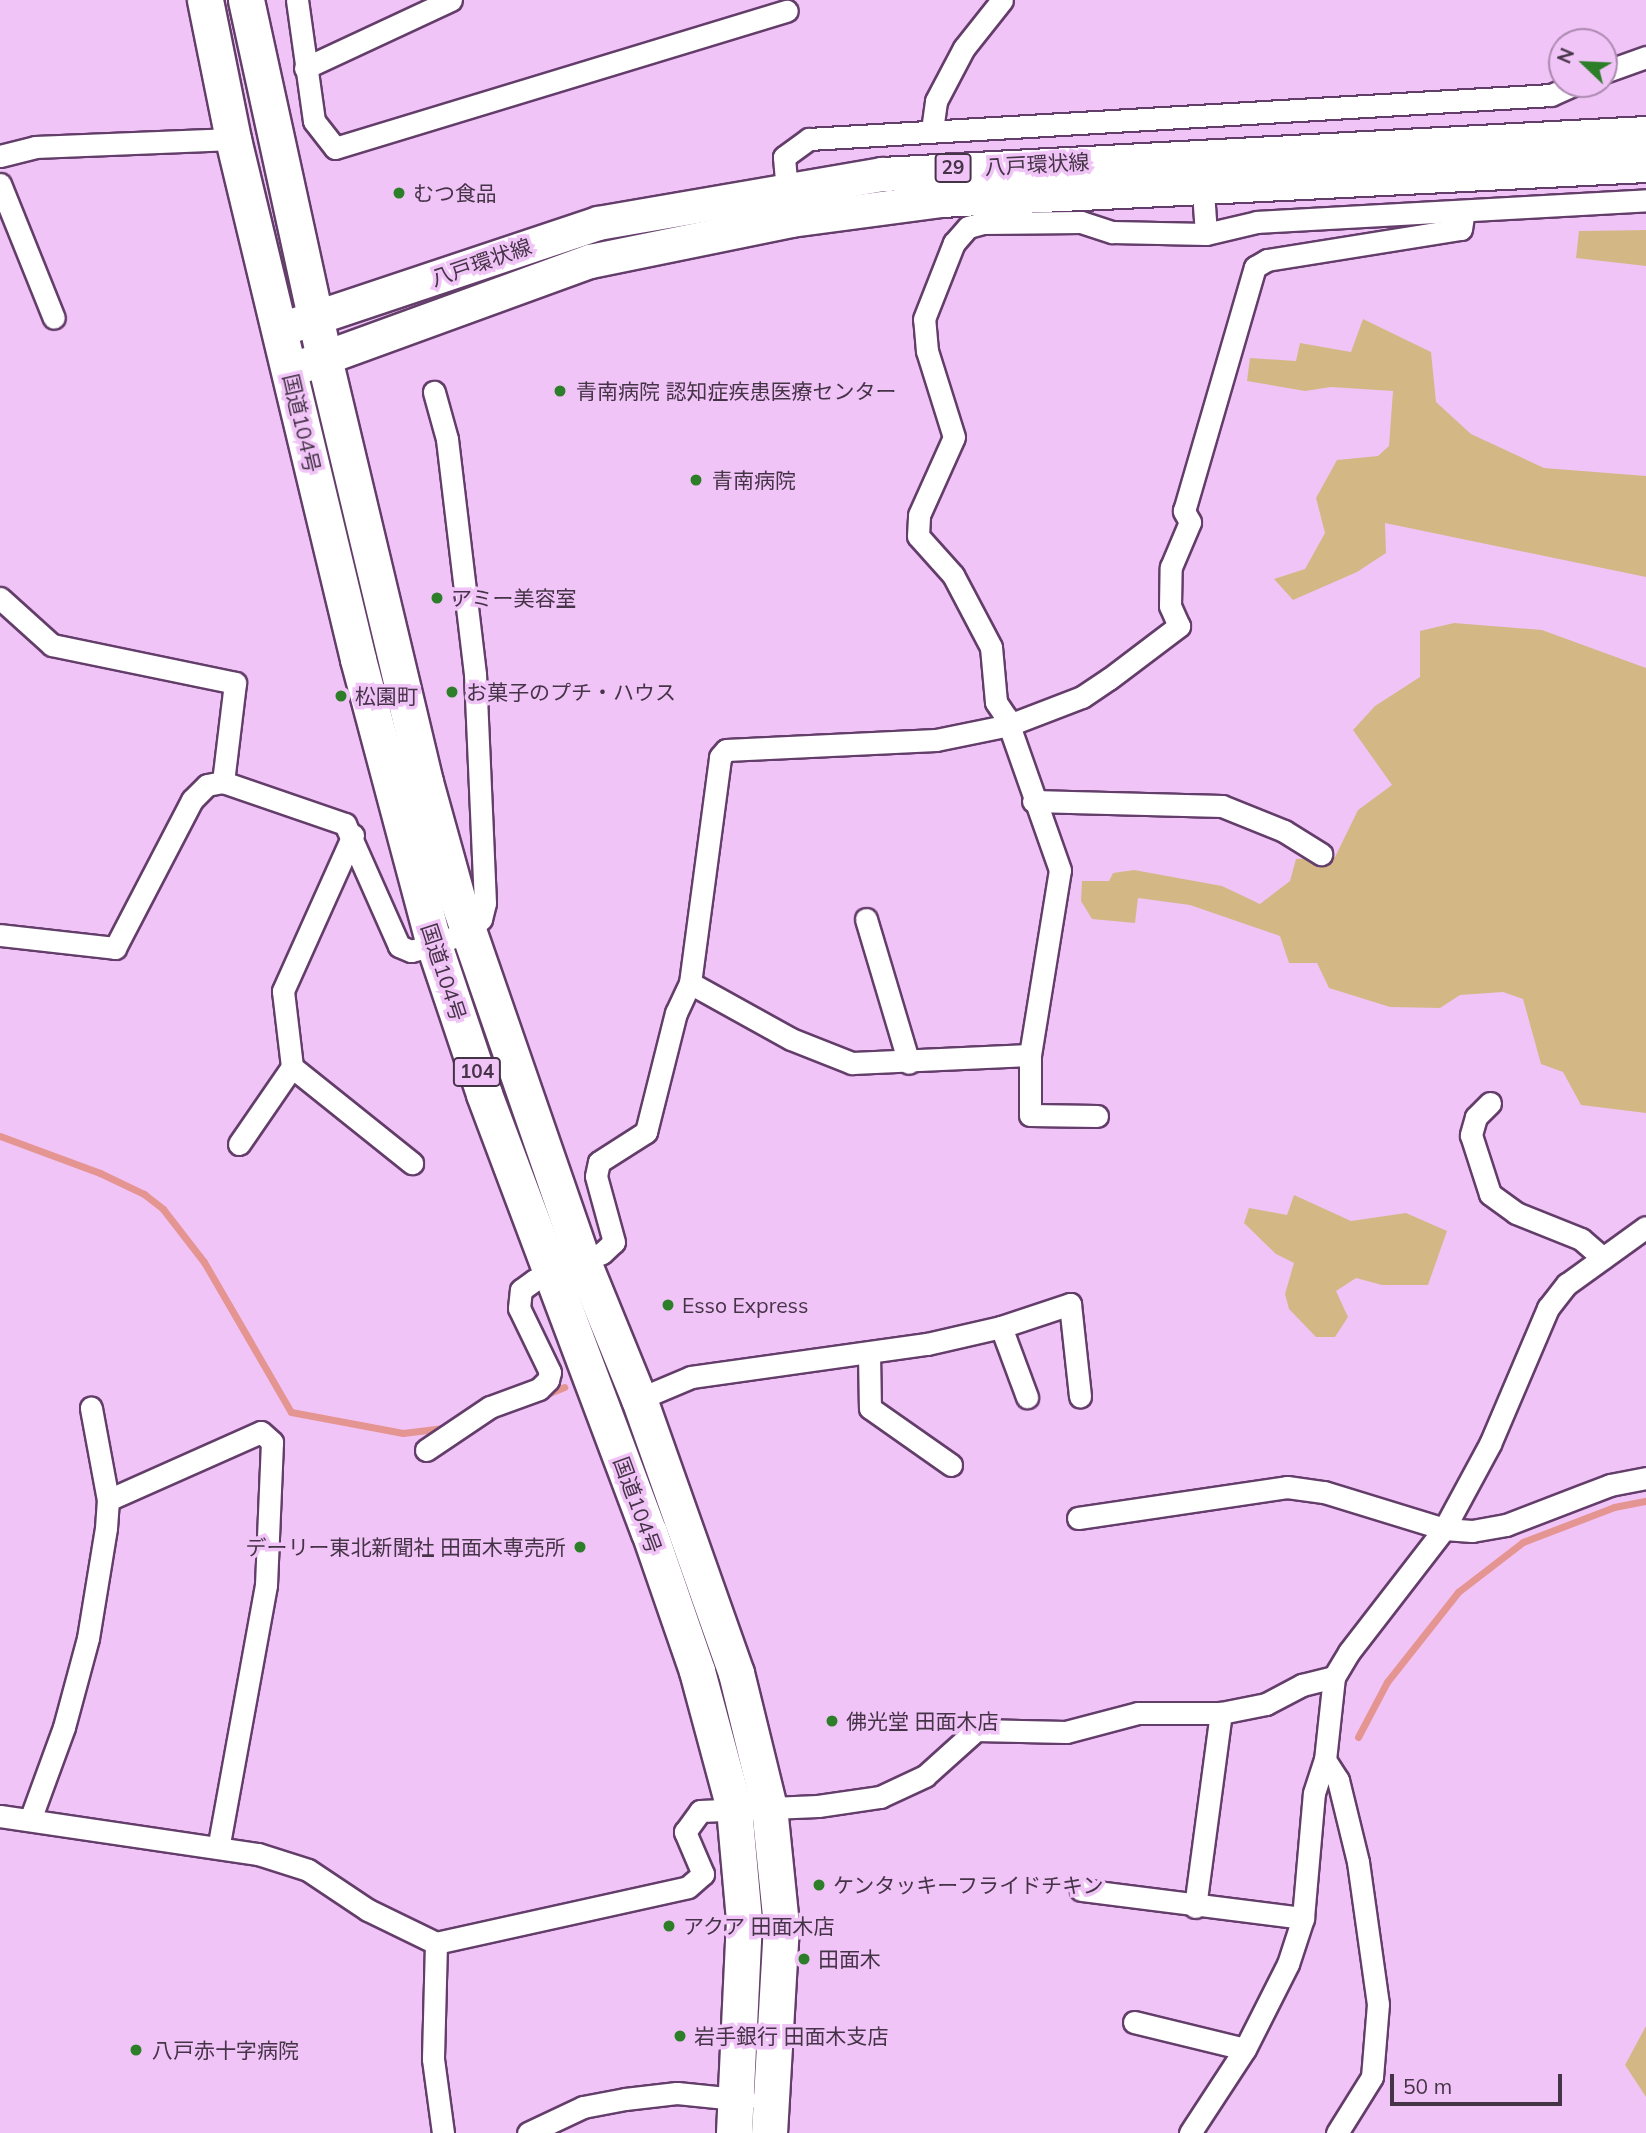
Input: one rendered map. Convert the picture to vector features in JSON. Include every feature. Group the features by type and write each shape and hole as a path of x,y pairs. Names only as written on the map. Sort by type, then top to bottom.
{"highway":[{"name":"国道104号","path":"205,0 233,139 395,810 434,945 567,1268 639,1399 736,1673 769,1807 781,1926 771,2118"},
{"name":"国道104号","path":"246,0 324,358 425,782 567,1268 697,1671 734,1808 744,1920 737,2116"}],"main road":[{"name":"八戸環状線","path":"1202,171 1646,133"},
{"name":"八戸環状線","path":"290,370 590,261 788,204 952,168 1202,171 1646,165"},
{"name":"八戸環状線","path":"281,329 598,223 788,204"}],"street":[{"path":"297,0 314,121 335,148 787,11"},
{"path":"305,68 451,0"},
{"path":"932,130 936,101 958,59 1002,0"},
{"path":"1618,67 1646,57"},
{"path":"788,204 784,157 809,139 1548,95"},
{"path":"0,156 35,147 233,139"},
{"path":"1202,171 1206,234"},
{"path":"0,184 54,318"},
{"path":"1097,1116 1030,1115 1030,1055 1061,882 1009,725 996,702 990,647 953,575 918,536 919,515 954,437 927,351 924,319 933,288 954,243 968,227 983,223 1082,222 1112,232 1206,234 1257,222 1646,200"},
{"path":"426,1450 446,1441 475,1415 539,1389 548,1380 550,1372 519,1300 527,1284 567,1268 614,1242 596,1176 600,1162 646,1132 676,1013 690,983 720,757 726,750 936,740 1009,725 1082,697 1179,626 1170,606 1171,567 1190,522 1184,511 1255,267 1267,260 1461,229 1464,211"},
{"path":"0,935 115,948 192,800 207,785 223,782 345,824 353,835 400,946 411,951 434,945 468,931 481,919 485,904 475,674 447,439 434,392"},
{"path":"0,598 52,645 235,683 223,782"},
{"path":"1032,800 1222,806 1284,831 1321,854"},
{"path":"239,1144 292,1068 283,991 353,835"},
{"path":"866,919 909,1063"},
{"path":"690,983 828,1057 852,1063 909,1063 1030,1055"},
{"path":"292,1068 412,1163"},
{"path":"1490,1103 1476,1117 1471,1135 1490,1194 1516,1213 1581,1239 1603,1258"},
{"path":"1190,2133 1245,2049 1275,1993 1303,1918 1314,1793 1325,1760 1335,1677 1349,1652 1444,1529 1490,1444 1548,1308 1567,1284 1646,1227"},
{"path":"639,1399 691,1377 869,1353 1001,1327 1070,1304 1080,1395"},
{"path":"1001,1327 1027,1397"},
{"path":"869,1353 870,1408 951,1465"},
{"path":"30,1820 64,1727 88,1638 108,1500 91,1408"},
{"path":"108,1500 261,1432 272,1442 266,1585 218,1848"},
{"path":"1078,1518 1287,1487 1324,1492 1444,1529 1472,1531 1506,1525 1610,1485 1646,1478"},
{"path":"0,1816 218,1848 308,1870 368,1910 436,1943 688,1887 704,1874 685,1832 700,1811 818,1806 880,1797 925,1776 976,1730 1066,1732 1138,1713 1220,1713 1266,1704 1302,1685 1335,1677"},
{"path":"1195,1907 1220,1713"},
{"path":"1325,1760 1338,1780 1358,1862 1378,2004 1372,2077 1338,2133"},
{"path":"1080,1890 1195,1907 1303,1918"},
{"path":"436,1943 433,2059 443,2133"},
{"path":"1134,2022 1245,2049"},
{"path":"528,2133 583,2106 677,2093 737,2116 771,2118"}],"shaded area":[{"path":"1646,230 1646,266 1576,258 1579,231"},
{"path":"1363,319 1431,352 1436,402 1471,434 1544,468 1646,476 1646,577 1385,523 1386,553 1357,572 1293,600 1274,579 1305,569 1325,533 1316,498 1337,460 1378,456 1389,446 1393,391 1331,387 1305,391 1247,381 1250,358 1296,361 1300,343 1351,352"},
{"path":"1454,623 1542,630 1646,668 1646,1113 1581,1105 1563,1072 1541,1064 1523,999 1503,992 1460,995 1440,1008 1390,1007 1329,988 1317,963 1289,963 1280,936 1190,905 1138,898 1135,923 1092,919 1081,901 1082,881 1109,881 1113,873 1134,870 1222,886 1260,904 1290,881 1296,859 1335,857 1358,810 1392,785 1353,730 1375,706 1420,677 1420,631"},
{"path":"1294,1195 1351,1221 1406,1213 1447,1231 1428,1285 1382,1285 1356,1278 1336,1291 1348,1317 1335,1337 1316,1337 1289,1309 1285,1294 1294,1263 1276,1254 1244,1223 1249,1208 1287,1215"},
{"path":"1646,2026 1646,2097 1625,2065"}],"waterway":[{"path":"0,1136 100,1173 144,1194 163,1209 204,1262 291,1412 403,1433 444,1428"},
{"path":"542,1396 564,1387"},
{"path":"1358,1737 1387,1682 1458,1592 1523,1542 1614,1507 1646,1501"}],"place":[{"name":"むつ食品","path":"399,193"},
{"name":"青南病院 認知症疾患医療センター","path":"560,391"},
{"name":"青南病院","path":"696,480"},
{"name":"アミー美容室","path":"437,598"},
{"name":"お菓子のプチ・ハウス","path":"452,692"},
{"name":"松園町","path":"341,696"},
{"name":"Esso Express","path":"668,1305"},
{"name":"デーリー東北新聞社 田面木専売所","path":"580,1547"},
{"name":"佛光堂 田面木店","path":"832,1721"},
{"name":"ケンタッキーフライドチキン","path":"819,1885"},
{"name":"アクア 田面木店","path":"669,1926"},
{"name":"田面木","path":"804,1959"},
{"name":"岩手銀行 田面木支店","path":"680,2036"},
{"name":"八戸赤十字病院","path":"136,2050"}]}
